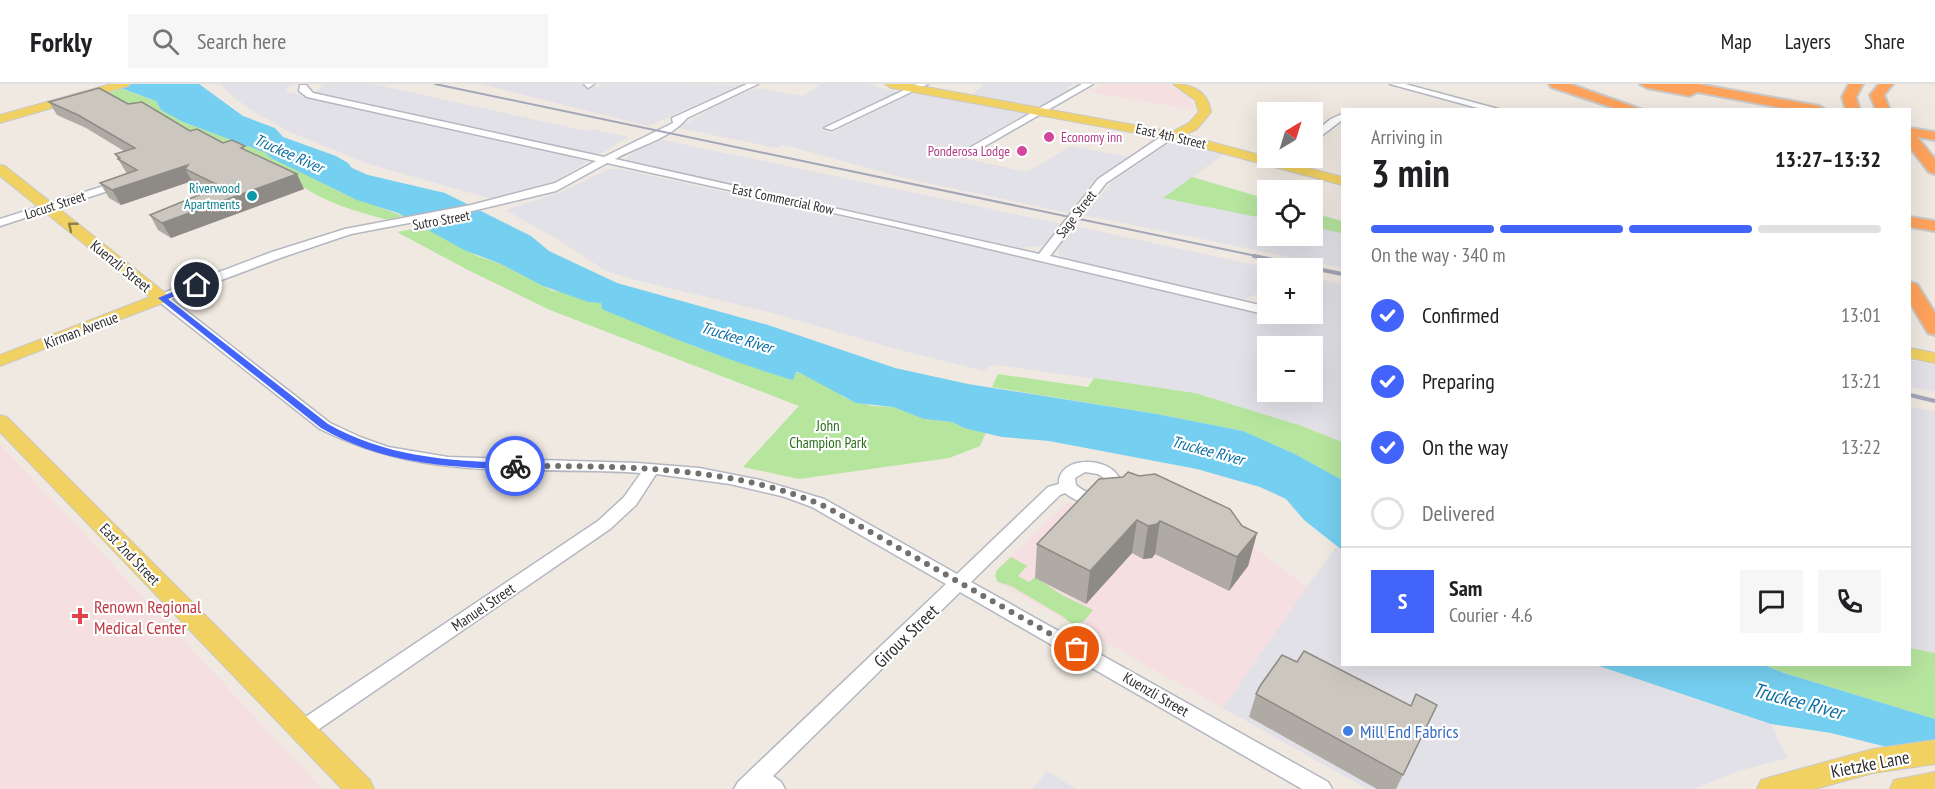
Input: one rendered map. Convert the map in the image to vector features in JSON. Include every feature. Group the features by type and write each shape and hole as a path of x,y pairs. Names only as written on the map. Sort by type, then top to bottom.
{"highway":[{"path":"1556,84 1617,108"},
{"path":"1556,84 1630,108"},
{"path":"1647,84 1777,108"},
{"path":"1676,84 1808,108"},
{"path":"1852,107 1849,94 1856,84"},
{"path":"1882,108 1877,94 1886,84"},
{"path":"1911,126 1935,130"},
{"path":"1911,138 1935,138"},
{"path":"1911,138 1935,169"},
{"path":"1911,222 1935,226"},
{"path":"1911,290 1935,329"}],"main road":[{"path":"0,119 103,84"},
{"path":"0,112 37,106 124,84"},
{"name":"East 4th Street","path":"891,84 919,86 1257,154"},
{"path":"1174,136 1193,126 1205,112 1203,102 1198,96 1179,84"},
{"name":"East 4th Street","path":"1306,168 1341,181"},
{"name":"Kuenzli Street","path":"0,169 162,298"},
{"name":"Kirman Avenue","path":"0,361 162,298"},
{"path":"1911,353 1935,358"},
{"name":"East 2nd Street","path":"0,421 360,789"},
{"name":"Kietzke Lane","path":"1771,789 1848,766 1935,752"},
{"name":"Kietzke Lane","path":"1904,789 1935,784"}],"street":[{"name":"Sutro Street","path":"162,298 318,241 487,211 541,195 635,144 655,137 676,125 682,118 754,84"},
{"path":"962,155 1089,84"},
{"path":"1394,84 1490,108"},
{"path":"829,129 919,86"},
{"name":"East Commercial Row","path":"303,87 304,91 310,95 605,162 897,224 1257,308"},
{"path":"1323,130 1341,118"},
{"name":"Sage Street","path":"1042,258 1102,181 1163,140 1174,136"},
{"name":"Locust Street","path":"0,222 110,187"},
{"name":"Kuenzli Street","path":"162,298 325,426 366,447 392,455 463,465 578,466 733,480 801,496 830,509 1321,789"},
{"name":"Manuel Street","path":"302,730 604,525 630,501 651,471"},
{"name":"Giroux Street","path":"759,785 1054,491 1068,487"}],"shaded area":[{"path":"221,84 292,84 286,89 288,92 578,158 587,162 559,179 495,200 372,165 290,132 256,113 229,94"},
{"path":"325,84 373,84 587,131 592,129 628,137 604,152 593,155 314,93"},
{"path":"480,84 581,84 597,87 604,84 741,85 648,126"},
{"path":"821,84 867,84 898,92 819,130 832,133 911,94 919,93 1026,113 953,156 1027,172 1071,146 1129,157 1092,182 1069,213 900,177 788,146 781,145 777,148 678,128 720,103 758,88 803,96"},
{"path":"984,84 1074,84 1067,88 1069,90 1036,106 972,95"},
{"path":"1104,84 1167,84 1189,97 1195,110 1090,92"},
{"path":"659,139 1062,224 1042,246 1020,248 632,164 625,160"},
{"path":"1170,142 1181,142 1225,153 1193,177 1257,196 1257,246 1323,246 1323,215 1341,221 1341,268 1323,264 1323,258 1293,258 1084,215 1112,182"},
{"path":"609,169 620,169 1068,267 1257,312 1257,324 1323,324 1323,280 1341,284 1341,442 1302,426 1195,393 997,365 989,366 984,371 896,349 776,314 606,271 554,237 505,210 559,193"},
{"path":"1074,226 1257,265 1257,294 1241,300 1067,259 1060,256 1058,249"},
{"path":"1911,360 1935,365 1935,392 1911,387"},
{"path":"1911,407 1935,412 1935,653 1911,648"},
{"name":"Renown Regional Medical Center","path":"0,444 322,789 0,789"},
{"path":"1163,485 1249,527 1240,537 1307,587 1223,708 1011,590 998,582 995,576 996,570 1067,503 1096,504"},
{"path":"1337,546 1341,549 1341,666 1599,666 1771,724 1787,758 1739,771 1694,789 1367,789 1223,708 1295,602"},
{"path":"1047,771 1076,789 1032,789"}],"green space":[{"path":"121,89 156,101 161,110 183,122 266,153 342,193 403,216 384,219 340,205 300,185 96,97"},
{"path":"1192,177 1257,196 1257,217 1163,198"},
{"path":"1323,216 1341,221 1341,233 1323,229"},
{"name":"John Champion Park","path":"424,227 477,256 501,264 553,291 588,302 601,303 602,309 606,311 678,338 693,346 773,374 800,373 845,398 872,406 893,407 924,419 952,422 964,428 986,432 980,446 949,458 799,479 743,467 799,406 550,310 397,232"},
{"path":"998,374 1088,387 1094,378 1195,393 1302,426 1341,442 1341,479 1295,454 1243,431 1157,414 992,387"},
{"path":"1011,557 1027,566 1018,576 1029,582 1035,577 1062,595 1093,610 1083,622 1072,624 1011,586 998,582 995,576 997,570"},
{"path":"1911,648 1935,653 1935,719 1766,666 1911,666"}],"water":[{"name":"Truckee River","path":"109,84 199,84 243,116 275,128 283,137 336,156 352,168 368,175 445,193 531,236 549,251 617,283 768,325 895,368 968,384 1157,414 1243,431 1295,454 1341,479 1341,549 1304,520 1286,499 1260,487 1197,469 1049,441 1002,437 964,428 952,422 924,419 893,407 856,403 800,373 796,372 793,380 789,379 696,347 606,311 602,309 601,303 588,302 543,286 501,264 464,250 398,213 357,200 271,158 266,153 183,122 161,110 156,101"},
{"name":"Truckee River","path":"1599,666 1766,666 1935,719 1935,759 1831,733 1771,724"}],"building":[{"path":"99,88 128,104 142,102 190,131 197,129 223,143 232,140 245,146 241,148 297,174 162,223 150,215 206,192 230,191 185,169 188,165 112,190 100,183 137,170 118,159 120,158 115,154 135,148 78,115 49,102"},
{"path":"1128,472 1139,476 1155,474 1230,509 1242,526 1257,533 1237,557 1160,521 1148,526 1137,520 1090,571 1037,544 1099,479 1123,477"},
{"path":"1304,651 1411,706 1416,694 1437,705 1403,775 1256,694 1282,655 1297,662"}],"railway":[{"path":"435,84 1261,257"},
{"path":"1254,256 1341,274"},
{"path":"1911,395 1935,401"}],"way so far":[{"path":"515,466 578,466 687,473 733,480 801,496 830,509 1077,649"}],"place":[{"name":"Economy inn","path":"1049,137"},
{"name":"Ponderosa Lodge","path":"1022,151"},
{"name":"Riverwood Apartments","path":"252,196"},
{"name":"Renown Regional Medical Center","path":"80,616"},
{"name":"Mill End Fabrics","path":"1348,731"}],"route":[{"path":"197,285 162,298 325,426 344,438 392,455 419,460 463,465 515,466"}]}
